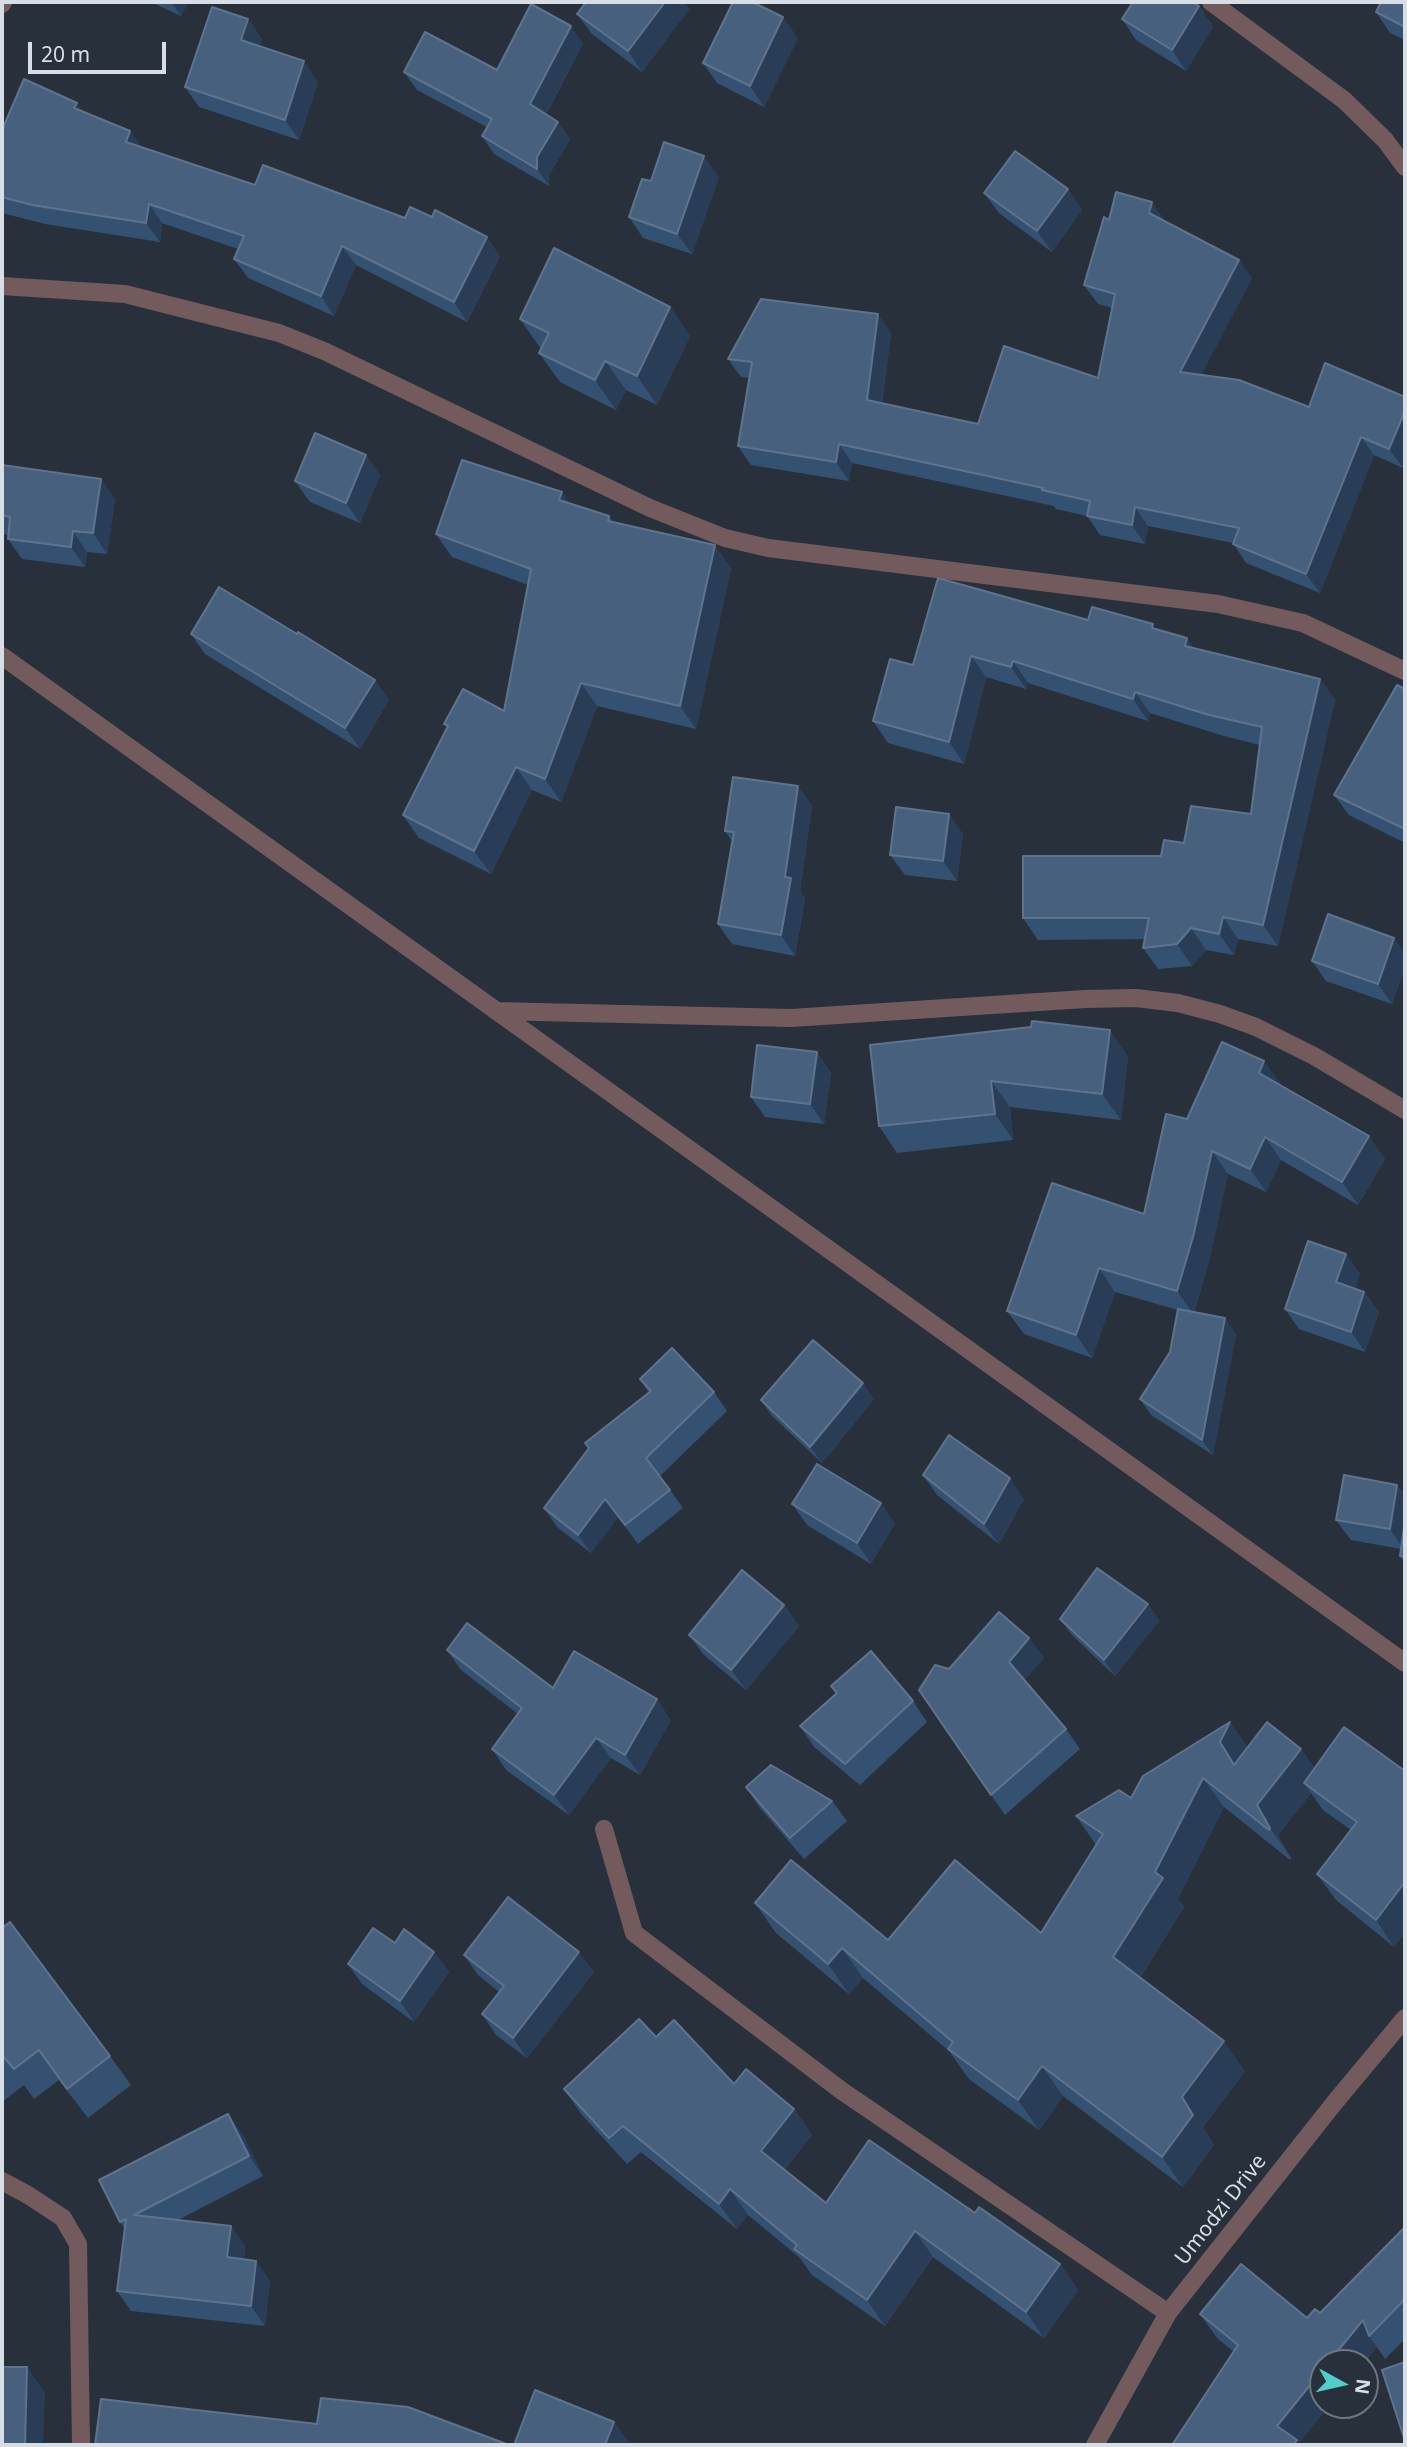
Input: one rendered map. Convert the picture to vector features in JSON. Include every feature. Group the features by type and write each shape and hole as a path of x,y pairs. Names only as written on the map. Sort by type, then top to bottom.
{"street":[{"path":"1211,2 1344,100 1385,140 1405,167"},
{"path":"2,286 125,294 279,333 324,351 650,509 725,538 768,548 1218,604 1303,623 1405,671"},
{"path":"2,656 1405,1662"},
{"path":"496,1011 792,1018 1136,998 1178,1003 1255,1027 1314,1056 1405,1110"},
{"path":"604,1829 634,1933 842,2091 1168,2313"},
{"name":"Umodzi Drive","path":"1095,2445 1168,2313 1405,2018"},
{"path":"2,2181 63,2218 78,2244 81,2445"}],"building":[{"path":"586,2 665,2 628,51 577,14"},
{"path":"733,2 752,2 783,17 750,86 703,63"},
{"path":"1133,2 1192,2 1199,6 1172,50 1122,19"},
{"path":"1381,2 1405,2 1405,27 1376,12"},
{"path":"531,4 571,26 530,104 558,122 537,157 537,169 482,136 492,119 404,72 425,32 497,70"},
{"path":"212,7 248,19 241,40 304,61 285,120 185,87"},
{"path":"24,79 77,103 74,108 130,131 126,142 255,185 263,165 405,218 410,207 432,217 435,210 487,237 454,302 342,246 321,296 234,259 244,236 149,204 146,223 32,205 2,197 2,130"},
{"path":"664,142 704,156 677,234 629,217 642,179 651,181"},
{"path":"1015,151 1068,189 1037,231 984,193"},
{"path":"1116,192 1152,202 1149,213 1239,260 1180,372 1239,380 1309,407 1325,363 1405,397 1405,411 1389,449 1361,437 1306,574 1233,544 1239,528 1135,507 1132,525 1087,516 1090,501 1042,490 1043,488 839,444 836,462 738,446 752,362 728,359 761,299 878,314 867,400 978,424 1004,346 1098,378 1115,294 1084,285 1104,217 1109,220"},
{"path":"554,248 670,307 637,376 605,361 595,380 539,353 549,333 520,319"},
{"path":"315,433 366,455 346,503 295,481"},
{"path":"462,460 562,492 559,500 609,516 608,521 715,545 680,706 581,683 545,779 516,767 474,851 403,815 448,726 444,724 463,689 504,711 531,569 436,534"},
{"path":"2,465 101,479 93,533 73,531 71,547 8,539 10,517 2,515"},
{"path":"938,578 1088,620 1092,607 1153,624 1152,628 1187,638 1185,646 1320,679 1263,925 1223,917 1219,934 1191,928 1177,944 1143,948 1149,918 1023,918 1023,856 1161,856 1164,840 1184,843 1191,806 1251,814 1262,727 1209,715 1135,692 1133,699 1013,661 1011,667 971,656 949,742 873,721 890,659 913,665"},
{"path":"219,587 375,680 345,728 191,634"},
{"path":"1397,685 1405,689 1405,829 1334,795"},
{"path":"733,777 798,786 785,877 791,878 781,935 718,924 734,832 725,831"},
{"path":"896,807 949,814 943,861 890,855"},
{"path":"1328,914 1394,938 1378,984 1312,961"},
{"path":"1032,1021 1110,1030 1102,1094 991,1081 995,1114 879,1126 870,1045 1031,1027"},
{"path":"1222,1042 1264,1061 1259,1073 1369,1136 1342,1182 1265,1137 1250,1169 1212,1151 1193,1237 1177,1291 1099,1268 1076,1335 1007,1311 1052,1183 1144,1214 1166,1114 1187,1119"},
{"path":"757,1045 817,1052 810,1104 751,1097"},
{"path":"1308,1241 1346,1254 1336,1282 1364,1292 1351,1332 1285,1309"},
{"path":"1178,1309 1225,1318 1202,1440 1140,1399 1170,1352"},
{"path":"813,1340 863,1383 810,1447 761,1400"},
{"path":"672,1348 714,1392 646,1458 670,1490 625,1525 605,1499 578,1535 544,1508 589,1448 585,1443 651,1391 640,1379"},
{"path":"949,1435 1010,1478 984,1524 923,1475"},
{"path":"817,1464 881,1503 857,1543 792,1504"},
{"path":"1344,1475 1397,1485 1390,1529 1336,1520"},
{"path":"1405,1521 1405,1557 1400,1556"},
{"path":"1097,1568 1148,1604 1104,1660 1060,1619"},
{"path":"742,1570 784,1605 731,1670 689,1635"},
{"path":"999,1612 1029,1638 1009,1662 1066,1729 991,1795 919,1690 935,1665 949,1669"},
{"path":"467,1623 553,1688 574,1651 657,1699 625,1755 596,1738 554,1795 492,1749 522,1708 447,1650"},
{"path":"871,1651 913,1701 845,1764 800,1726 837,1693 831,1686"},
{"path":"1230,1722 1220,1742 1234,1765 1267,1722 1301,1749 1257,1805 1270,1828 1269,1830 1203,1778 1155,1872 1163,1878 1113,1957 1224,2041 1182,2097 1193,2115 1162,2157 1042,2066 1018,2100 948,2049 953,2042 842,1948 828,1964 755,1903 791,1860 888,1940 955,1860 1041,1933 1103,1834 1076,1816 1119,1790 1131,1798 1143,1776"},
{"path":"1344,1727 1405,1771 1405,1882 1376,1920 1317,1874 1357,1822 1304,1783"},
{"path":"771,1765 832,1801 790,1838 746,1787"},
{"path":"508,1897 579,1952 513,2038 482,2014 504,1986 464,1955"},
{"path":"10,1922 110,2056 67,2089 39,2050 14,2069 2,2057 2,1928"},
{"path":"373,1928 395,1943 404,1929 434,1952 400,2001 348,1964"},
{"path":"639,2019 656,2037 674,2020 734,2084 746,2069 794,2109 761,2151 826,2203 869,2140 975,2213 979,2207 1060,2264 1026,2312 915,2231 867,2300 794,2249 797,2245 730,2189 719,2204 623,2126 609,2138 564,2089"},
{"path":"228,2114 249,2156 134,2215 231,2226 227,2257 256,2261 251,2306 117,2291 126,2219 120,2222 99,2180"},
{"path":"1405,2227 1405,2299 1369,2336 1363,2320 1339,2349 1309,2349 1309,2386 1277,2426 1297,2440 1293,2445 1172,2445 1238,2345 1200,2314 1241,2264 1307,2318 1315,2309 1320,2313"},
{"path":"1405,2362 1405,2441 1382,2370"},
{"path":"2,2367 27,2367 25,2445 2,2445"},
{"path":"535,2390 614,2422 605,2445 514,2445"},
{"path":"321,2398 408,2407 509,2445 95,2445 101,2399 317,2424"}]}
